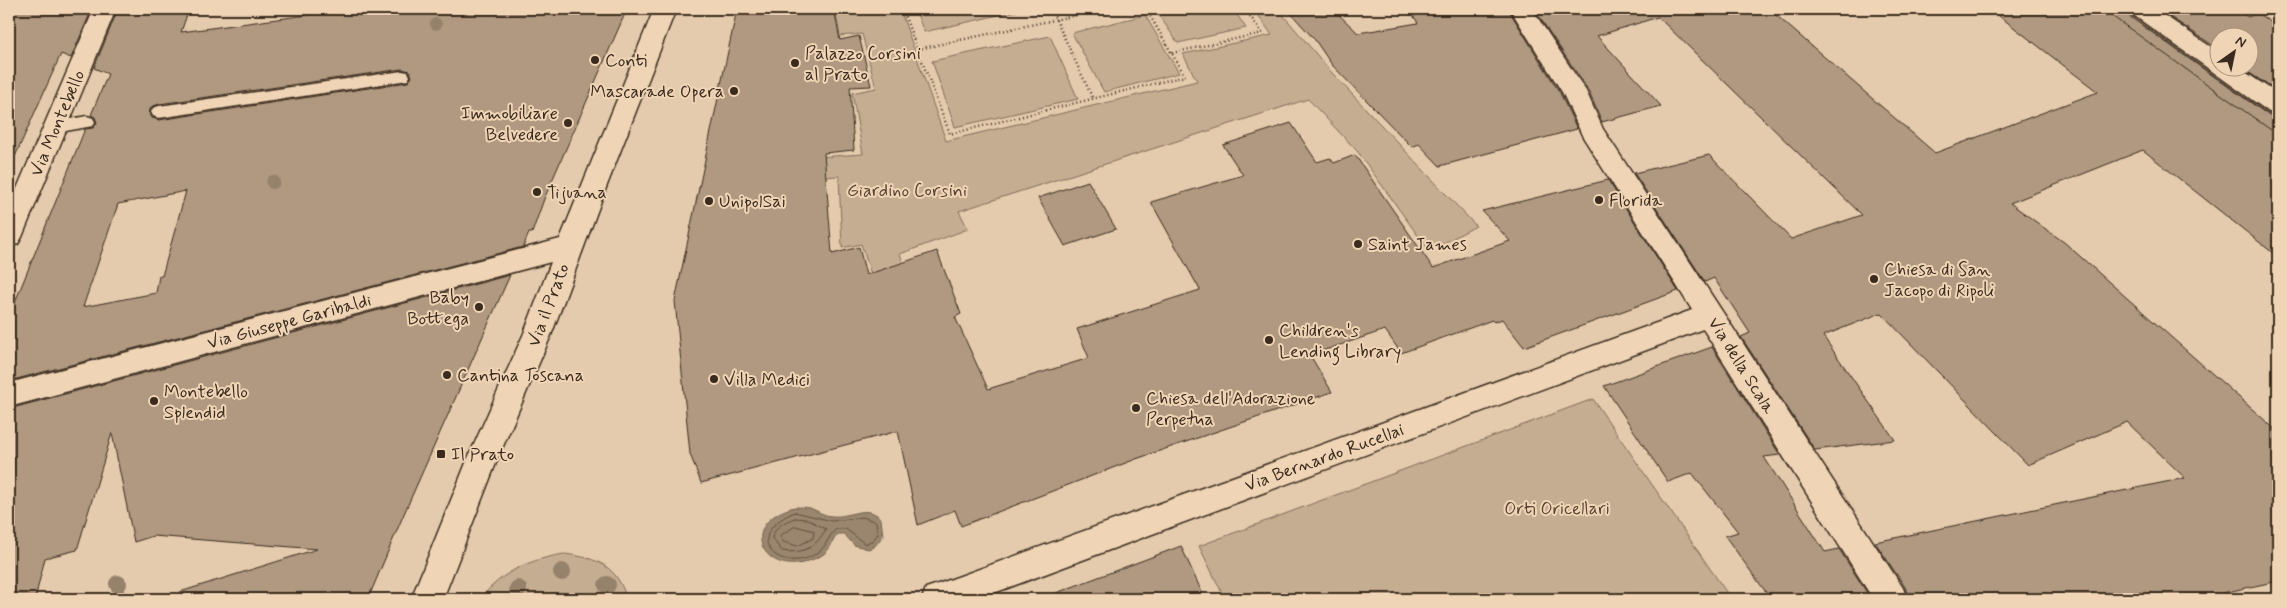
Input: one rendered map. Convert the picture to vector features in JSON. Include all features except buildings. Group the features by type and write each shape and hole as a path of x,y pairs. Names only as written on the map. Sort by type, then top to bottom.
{"street":[{"name":"Via Montebello","path":"9,237 105,9"},
{"name":"Via il Prato","path":"427,599 483,458 538,333 570,247 665,9"},
{"name":"Via della Scala","path":"1502,9 1557,95 1592,131"},
{"name":"Via della Scala","path":"1521,9 1574,91 1592,131 1891,599"},
{"path":"2140,9 2210,58"},
{"path":"2237,78 2278,106"},
{"name":"Via Giuseppe Garibaldi","path":"9,395 570,247"},
{"name":"Via Bernardo Rucellai","path":"938,599 1710,315"}],"lane":[{"path":"159,112 402,76"},
{"path":"55,127 87,122"}],"path":[{"path":"902,9 950,134 1185,76 1146,9"},
{"path":"1050,9 1093,99"},
{"path":"918,49 1105,9"},
{"path":"1172,53 1262,33 1245,9"}],"green space":[{"name":"Giardino Corsini","path":"835,9 900,9 946,141 1197,81 1183,54 1272,35 1256,12 1278,9 1333,74 1476,226 1429,251 1358,152 1308,99 959,211 968,229 900,254 934,344 898,354 861,244 842,248 839,176 817,177 818,157 863,154 852,93 876,88 862,34 840,36"},
{"path":"915,9 1025,9 924,32"},
{"path":"1179,9 1233,9 1246,28 1178,43 1158,14"},
{"path":"1145,15 1179,73 1104,92 1072,33"},
{"path":"1050,36 1078,99 955,127 932,61"},
{"name":"Orti Oricellari","path":"1593,399 1731,599 1225,599 1199,546"},
{"path":"564,554 587,558 604,565 617,578 623,587 627,599 480,599 498,581 517,568 528,563"}],"water":[{"path":"794,507 810,508 830,516 870,512 876,514 881,519 883,536 874,547 868,549 854,545 844,534 838,534 828,550 820,556 795,564 781,563 770,557 763,548 761,537 764,526 775,515"}],"tram line":[{"path":"2102,9 2278,135"},
{"path":"2119,9 2278,122"}],"place":[{"name":"Conti","path":"595,60"},
{"name":"Palazzo Corsini al Prato","path":"795,63"},
{"name":"Mascarade Opera","path":"734,91"},
{"name":"Immobiliare Belvedere","path":"568,123"},
{"name":"Tijuana","path":"537,192"},
{"name":"Florida","path":"1599,200"},
{"name":"UnipolSai","path":"709,201"},
{"name":"Saint James","path":"1358,244"},
{"name":"Chiesa di San Jacopo di Ripoli","path":"1874,279"},
{"name":"Baby Bottega","path":"479,307"},
{"name":"Children's Lending Library","path":"1269,340"},
{"name":"Cantina Toscana","path":"447,375"},
{"name":"Villa Medici","path":"714,379"},
{"name":"Montebello Splendid","path":"154,401"},
{"name":"Chiesa dell'Adorazione Perpetua","path":"1136,408"},
{"name":"Il Prato","path":"441,454"}]}
